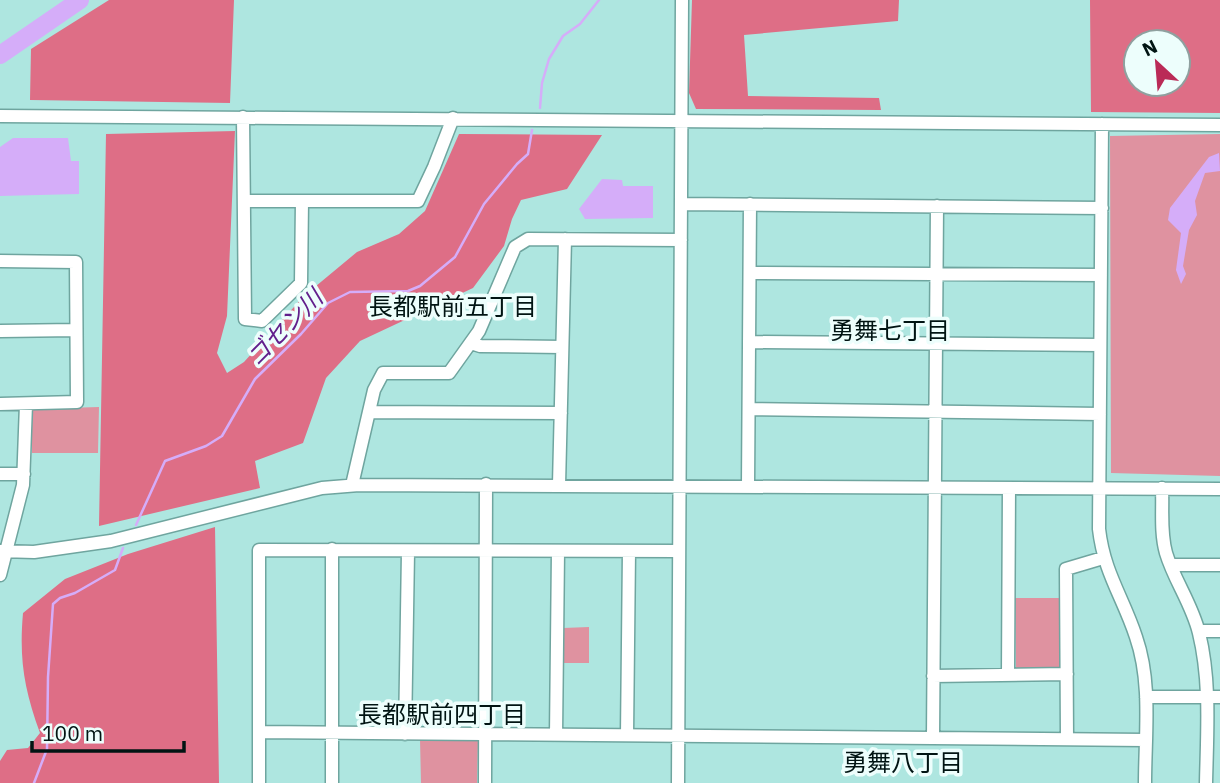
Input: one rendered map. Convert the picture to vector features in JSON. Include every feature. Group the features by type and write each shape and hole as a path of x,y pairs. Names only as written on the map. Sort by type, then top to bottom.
{"street":[{"path":"678,783 682,0"},
{"path":"0,116 1220,125"},
{"path":"243,117 245,319 262,321 301,283 302,201"},
{"path":"244,201 418,201 453,118"},
{"path":"1102,124 1099,530 1103,558 1136,637 1143,664 1146,697 1145,783"},
{"path":"681,204 1102,208"},
{"path":"748,486 750,204"},
{"path":"933,738 937,206"},
{"path":"352,485 374,390 383,373 449,373 479,331 515,247 528,239 681,240"},
{"path":"559,485 565,239"},
{"path":"0,261 76,262 77,402 0,404"},
{"path":"750,272 1101,275"},
{"path":"0,331 76,330"},
{"path":"749,342 1100,345"},
{"path":"471,343 480,346 562,347"},
{"path":"0,575 3,551 17,512 24,474 26,404"},
{"path":"749,409 1100,414"},
{"path":"369,412 561,413"},
{"path":"0,474 24,474"},
{"path":"485,783 486,484"},
{"path":"3,551 34,552 111,541 322,488 352,485 1220,489"},
{"path":"1008,675 1009,488"},
{"path":"1162,488 1163,536 1171,565 1199,631 1214,697 1213,764 1206,783"},
{"path":"332,549 332,783"},
{"path":"260,783 259,550 679,551"},
{"path":"556,735 558,551"},
{"path":"627,735 629,551"},
{"path":"405,734 408,552"},
{"path":"1067,739 1066,569 1103,558"},
{"path":"1171,565 1220,565"},
{"path":"1199,631 1220,631"},
{"path":"933,676 1067,674"},
{"path":"1146,697 1214,697"},
{"path":"260,732 1145,740"}],"shaded area":[{"path":"109,0 234,0 230,103 30,100 31,49"},
{"path":"692,0 899,0 898,21 744,35 748,96 879,98 881,110 696,109 689,93"},
{"path":"1090,0 1220,0 1220,113 1091,112"},
{"path":"235,131 227,316 217,353 227,373 244,362 304,296 357,252 399,234 425,211 459,134 602,135 567,189 521,200 504,246 473,288 360,341 326,378 303,443 255,461 260,488 99,526 106,134"},
{"path":"1220,134 1220,476 1111,473 1110,136"},
{"path":"13,138 68,138 71,161 79,161 79,194 0,196 0,147"},
{"path":"1219,153 1220,171 1205,173 1195,201 1197,215 1189,230 1183,266 1186,274 1181,284 1176,270 1181,233 1168,220 1170,208 1209,157"},
{"path":"602,179 622,180 623,186 653,186 653,218 585,219 579,209"},
{"path":"99,407 98,453 32,453 32,409"},
{"path":"215,527 219,783 0,783 0,761 7,750 28,748 40,733 24,674 23,613 65,579 128,554"},
{"path":"1015,598 1060,598 1061,668 1016,668"},
{"path":"589,627 589,663 563,663 563,628"},
{"path":"420,739 478,740 477,783 421,783"}],"waterway":[{"path":"0,55 80,0"},
{"name":"ゴセン川","path":"540,108 542,83 549,59 563,36 580,24 599,0"},
{"name":"ゴセン川","path":"136,525 165,461 206,446 222,436 255,379 328,303 350,292 408,291 420,286 455,257 484,204 528,154 532,130"},
{"name":"ゴセン川","path":"34,783 47,749 53,604 115,570 123,548"}],"district":[{"name":"長都駅前五丁目","path":"453,306"},
{"name":"勇舞七丁目","path":"890,330"},
{"name":"長都駅前四丁目","path":"442,714"},
{"name":"勇舞八丁目","path":"903,762"}]}
